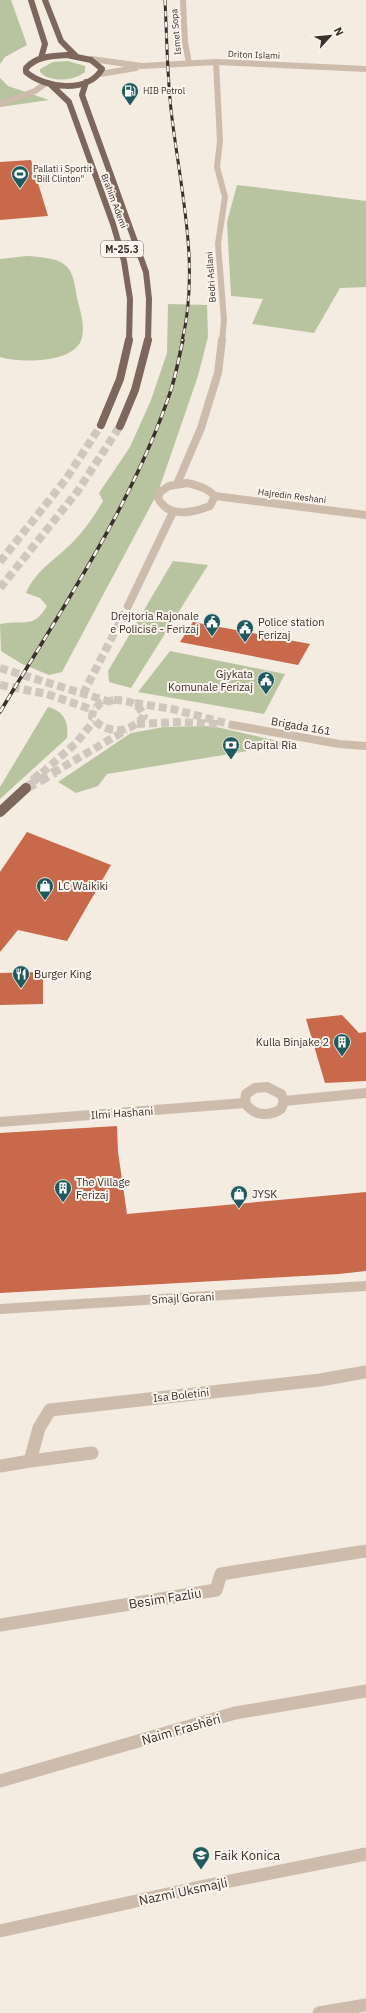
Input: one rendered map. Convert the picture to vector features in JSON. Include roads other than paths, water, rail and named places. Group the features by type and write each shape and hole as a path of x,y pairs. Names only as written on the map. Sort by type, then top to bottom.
{"main road":[{"path":"31,0 45,44 41,58 58,55 91,59 100,65 102,69 100,74"},
{"path":"45,0 61,42 76,56"},
{"name":"Brahim Ademi","path":"41,58 29,65 26,72 34,80 48,84 68,85 86,82 98,78 100,74"},
{"name":"Brahim Ademi","path":"86,82 82,95 142,263 149,299 148,341 144,365 139,383 120,426"},
{"name":"Brahim Ademi","path":"48,84 60,92 69,102 101,193 115,226 130,282 132,319 126,363 112,403 100,425"},
{"path":"0,812 26,788"}],"street":[{"name":"Ismet Sopa","path":"183,0 185,42 188,63"},
{"name":"Driton Islami","path":"91,59 142,66"},
{"name":"Driton Islami","path":"100,74 142,66 216,62 366,69"},
{"name":"Bedri Asllani","path":"177,484 201,428 218,373 224,320 218,244 225,197 217,167 220,141 216,62"},
{"path":"0,104 35,91 48,84"},
{"path":"187,483 205,487 215,496 210,506 203,510 188,513 173,512 159,505 156,500 161,490 177,484 187,483"},
{"name":"Hajredin Reshani","path":"215,496 366,515"},
{"path":"128,606 173,512"},
{"name":"Brigada 161","path":"233,725 339,744 366,746"},
{"path":"261,1087 277,1090 284,1101 283,1105 277,1112 267,1114 255,1113 247,1107 244,1099 250,1091 261,1087"},
{"path":"284,1101 366,1093"},
{"name":"Ilmi Hashani","path":"0,1122 245,1103"},
{"name":"Smajl Gorani","path":"0,1309 366,1286"},
{"name":"Isa Boletini","path":"30,1461 33,1441 40,1422 50,1410 320,1380 366,1372"},
{"path":"0,1466 92,1453"},
{"name":"Besim Fazliu","path":"0,1625 216,1590 221,1574 366,1551"},
{"name":"Naim Frashëri","path":"0,1782 235,1713 366,1692"},
{"name":"Nazmi Uksmajli","path":"0,1931 192,1888 366,1854"},
{"path":"319,2013 366,2005"}],"tunnel":[{"path":"0,562 66,479 101,425"},
{"path":"0,588 77,492 120,426"},
{"path":"83,694 128,606"},
{"path":"0,668 107,701"},
{"path":"0,685 47,694 93,710"},
{"path":"114,700 124,701 132,703 138,707 144,716 139,722 132,726 118,730 104,727 97,723 92,717 93,710 101,703 114,700"},
{"path":"135,703 172,709 233,725"},
{"path":"42,773 76,743 94,721"},
{"path":"137,724 177,722 219,724"},
{"path":"53,773 126,730"},
{"path":"33,781 43,772"},
{"path":"26,788 55,772"}],"railway":[{"path":"165,0 170,103 184,202 189,257 187,313 182,341"},
{"path":"0,712 94,556 137,474 171,390 183,340"}],"place":[{"name":"HIB Petrol","path":"130,106"},
{"name":"Pallati i Sportit \"Bill Clinton\"","path":"20,189"},
{"name":"Drejtoria Rajonale e Policisë - Ferizaj","path":"212,637"},
{"name":"Police station Ferizaj","path":"245,643"},
{"name":"Gjykata Komunale Ferizaj","path":"266,695"},
{"name":"Capital Ria","path":"231,760"},
{"name":"LC Waikiki","path":"45,901"},
{"name":"Burger King","path":"21,989"},
{"name":"Kulla Binjake 2","path":"342,1057"},
{"name":"The Village Ferizaj","path":"63,1203"},
{"name":"JYSK","path":"239,1209"},
{"name":"Faik Konica","path":"201,1870"}]}
